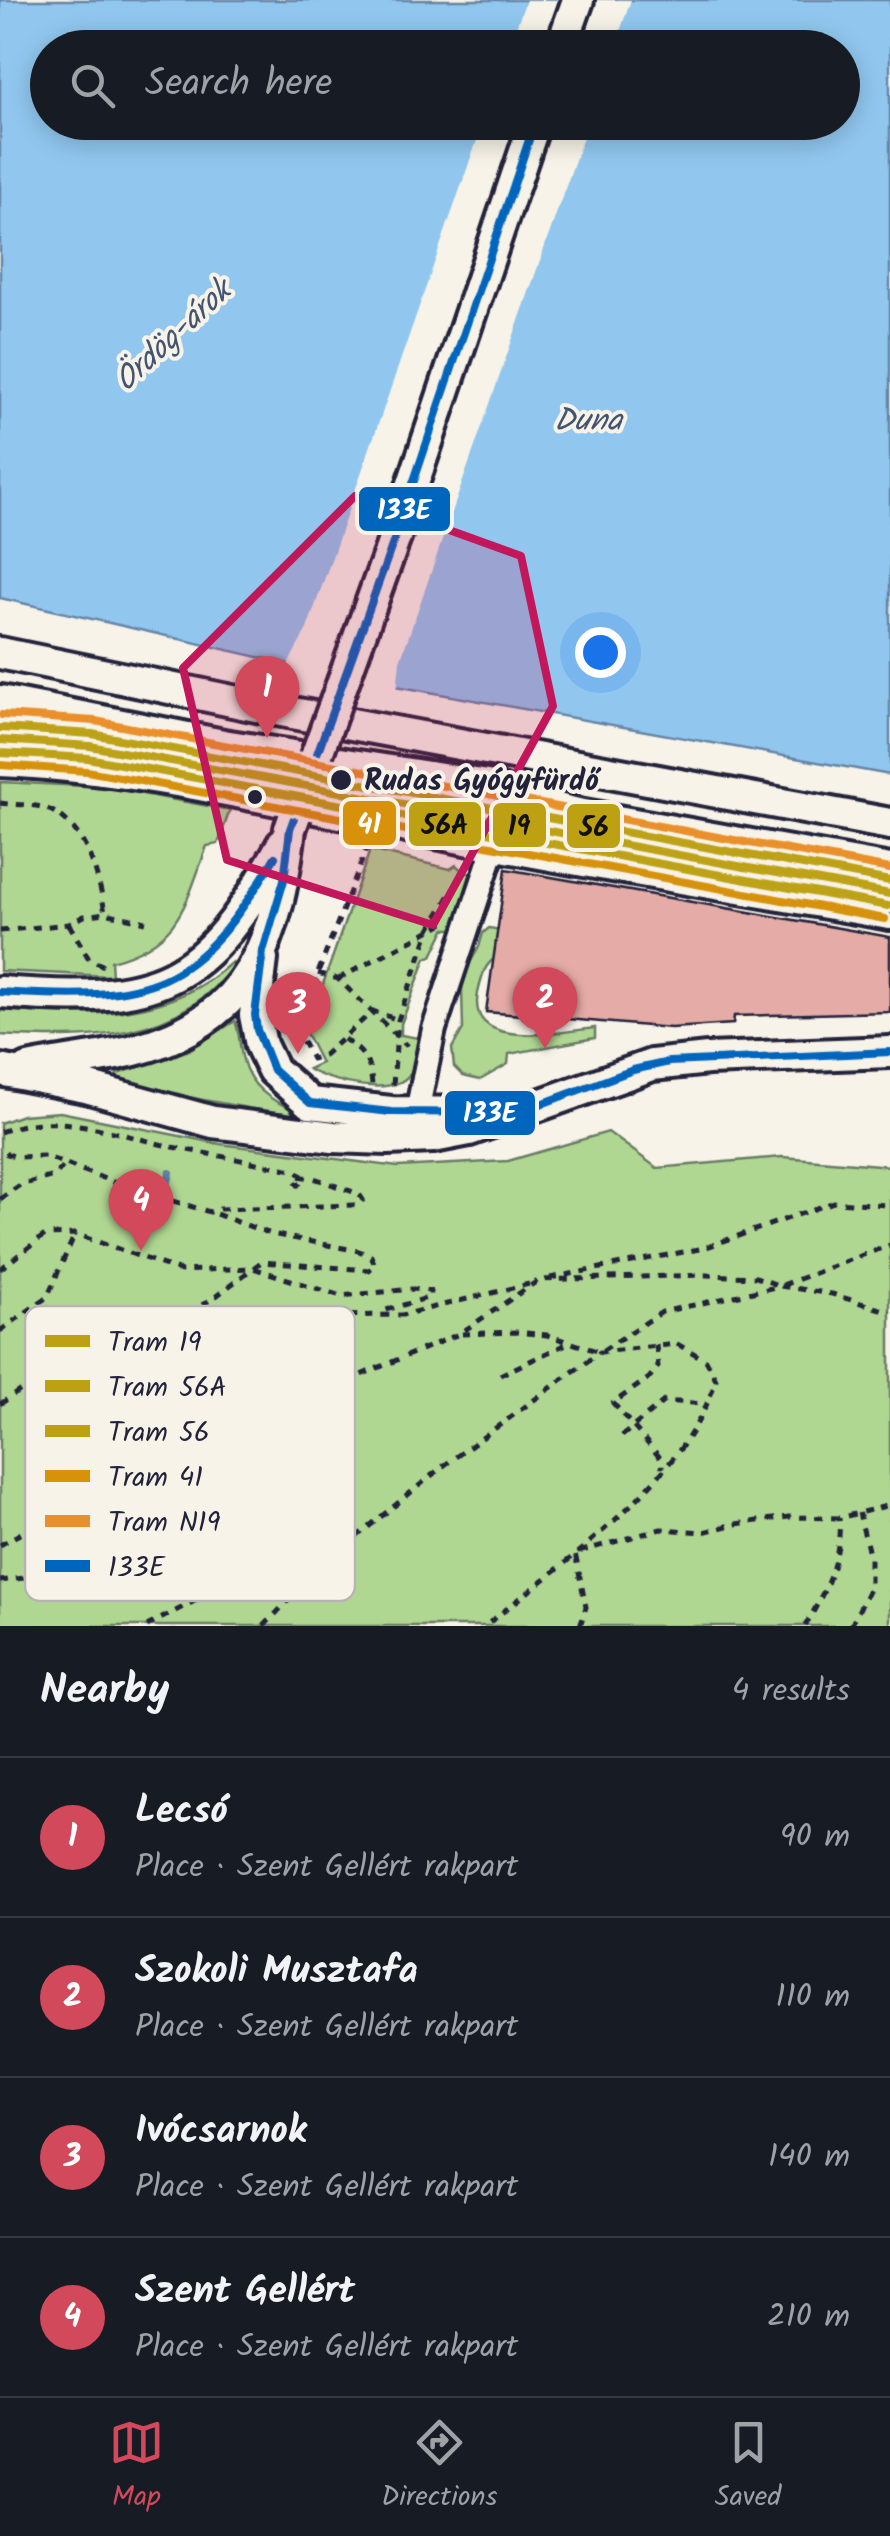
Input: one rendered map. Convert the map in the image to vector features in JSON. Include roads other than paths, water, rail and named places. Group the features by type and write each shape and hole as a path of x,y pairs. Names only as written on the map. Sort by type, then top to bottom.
{"main road":[{"path":"567,30 578,0"},
{"path":"0,992 100,997 164,983 190,966 234,924 290,829 394,540 529,140"},
{"path":"0,653 271,709 890,824"},
{"path":"0,701 223,746 487,786 578,814 890,870"},
{"path":"0,761 78,765 152,775 496,844 890,914"},
{"path":"290,829 281,892 263,951 255,1015 266,1060 287,1085 310,1102 324,1106 405,1105 517,1113"},
{"path":"6,1073 133,1050 177,1034 235,992 263,951"},
{"path":"6,1073 213,1122 332,1138 433,1138 517,1113 634,1070 669,1062 890,1052"}],"lane":[{"path":"405,1105 427,1065 434,1028 496,844"}],"water":[{"name":"Duna","path":"0,0 890,0 890,775 346,677 0,598"}],"waterway":[{"path":"163,1202 170,1173"}],"tram line":[{"name":"N19","path":"2,715 95,721 890,869"},
{"name":"56","path":"1,728 92,734 890,881"},
{"name":"19","path":"0,740 90,746 890,894"},
{"name":"56A","path":"0,753 88,758 888,906"},
{"path":"198,753 256,776"},
{"name":"41","path":"0,765 87,771 885,919"}],"place":[{"name":"Lecsó","path":"267,738"},
{"name":"Rudas Gyógyfürdő","path":"341,780"},
{"name":"Szokoli Musztafa","path":"545,1049"},
{"name":"Ivócsarnok","path":"298,1054"},
{"name":"Szent Gellért","path":"141,1251"}],"water label":[{"name":"Ördög-árok","path":"172,335"}]}
